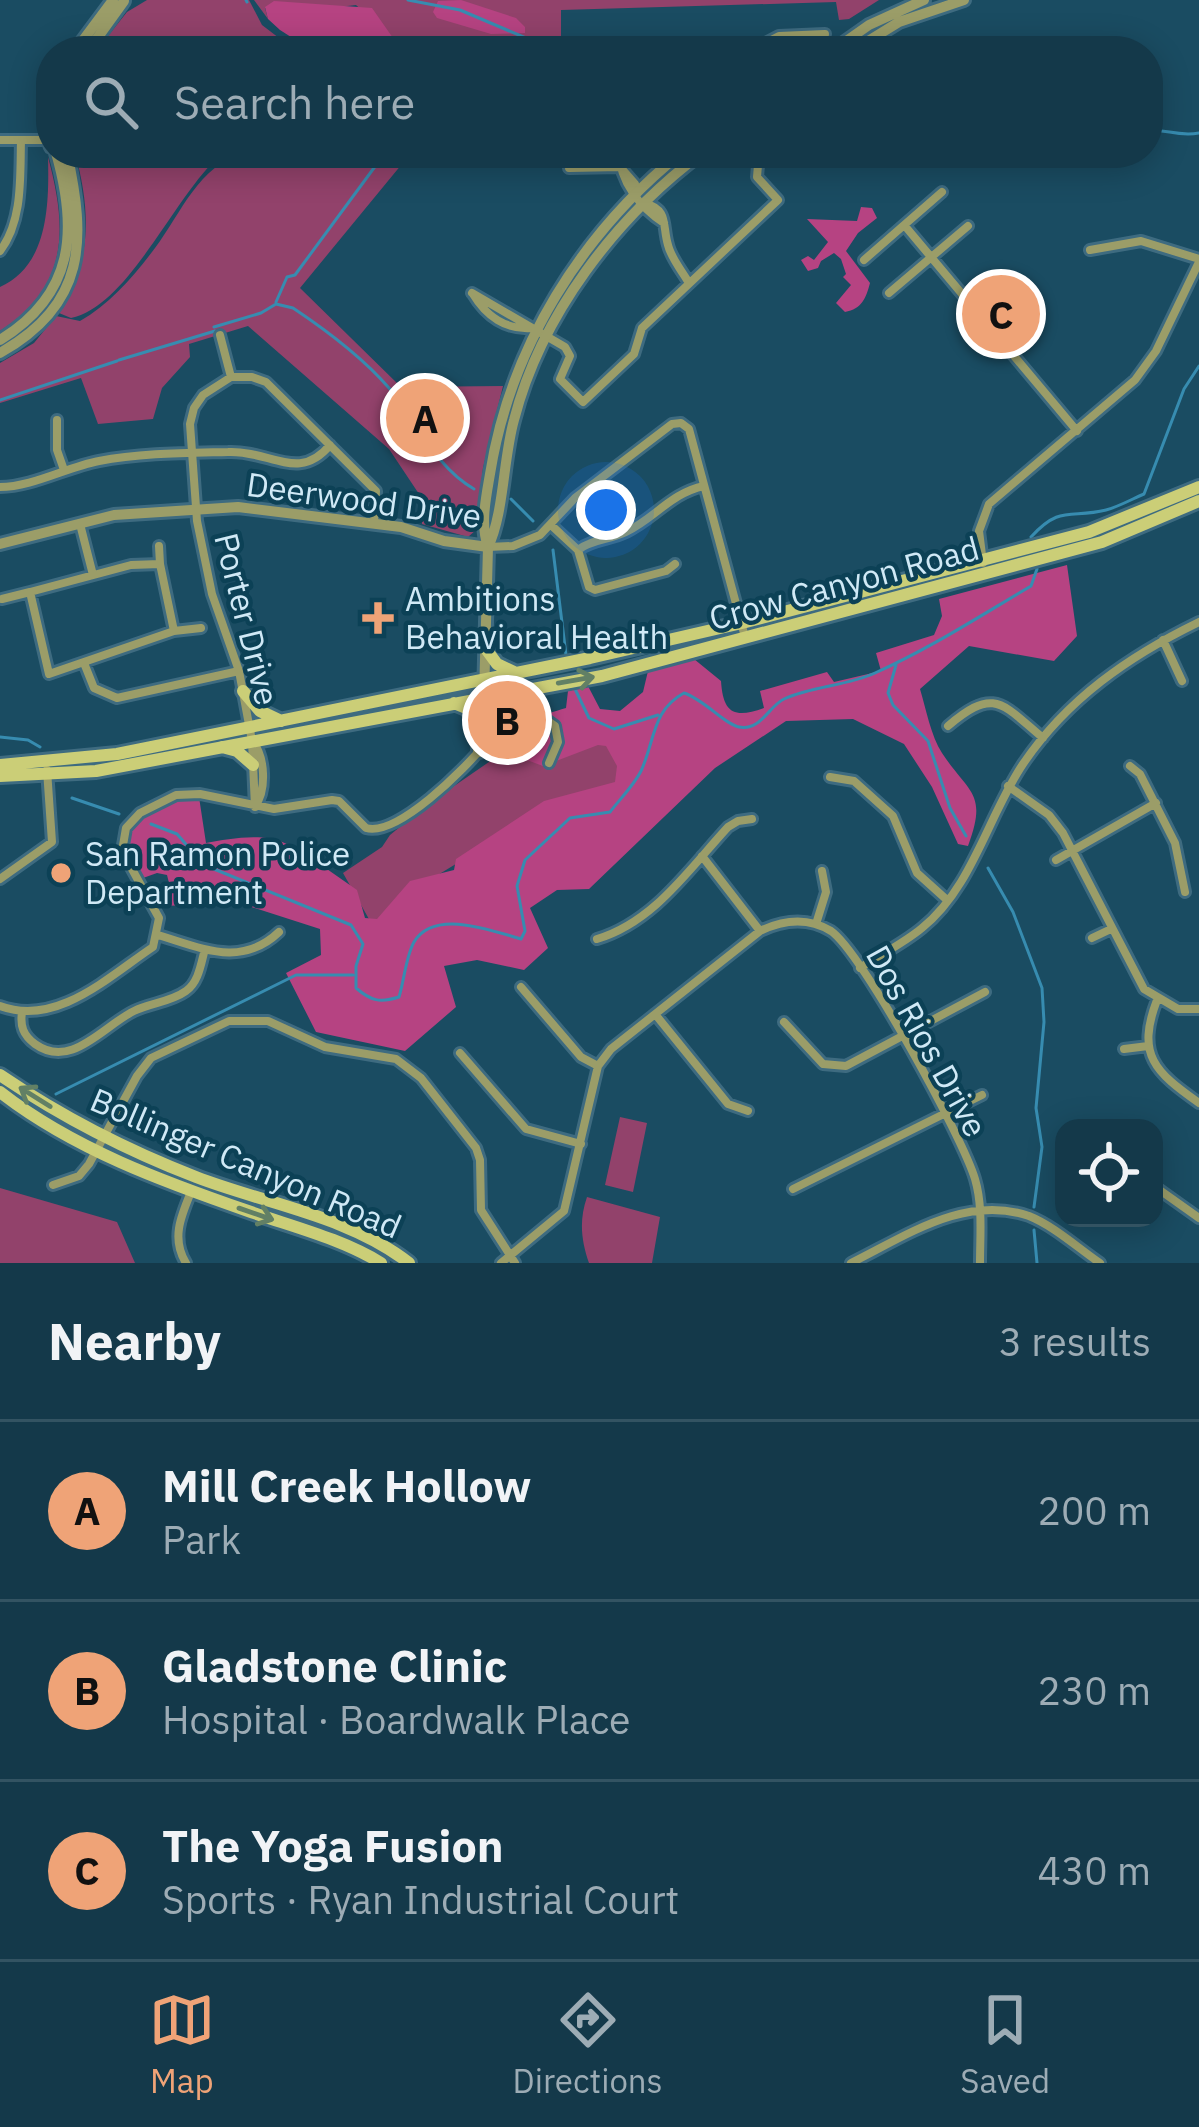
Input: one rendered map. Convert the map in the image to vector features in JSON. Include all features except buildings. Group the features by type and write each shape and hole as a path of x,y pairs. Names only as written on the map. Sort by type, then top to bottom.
{"main road":[{"name":"Crow Canyon Road","path":"984,567 1119,522 1199,487"},
{"name":"Crow Canyon Road","path":"0,776 602,676 744,630 984,567 1102,542 1199,501"},
{"name":"Crow Canyon Road","path":"0,764 47,769 221,747 282,722 744,630"},
{"path":"485,649 497,664 518,674"},
{"path":"243,691 260,711 282,722"},
{"path":"453,703 468,709 479,722"},
{"path":"221,747 237,751 253,765"},
{"name":"Bollinger Canyon Road","path":"0,1075 102,1137 197,1178 377,1241 409,1263"},
{"name":"Bollinger Canyon Road","path":"0,1092 29,1115 96,1151 381,1263"}],"street":[{"path":"97,36 120,0"},
{"path":"88,36 120,0 136,0"},
{"path":"853,36 924,0"},
{"path":"876,36 899,22 964,0"},
{"path":"779,36 825,34"},
{"path":"0,140 36,141"},
{"path":"0,251 11,236 18,206 21,140"},
{"path":"0,340 45,302 61,270 70,215 58,168"},
{"path":"0,353 45,317 74,268 80,221 70,168"},
{"path":"621,168 640,198 662,212 668,247 689,283"},
{"path":"478,754 488,547 496,530 499,489 515,414 541,333 667,168"},
{"path":"640,198 682,168"},
{"path":"541,333 494,319 472,293 541,333 570,356 560,379 583,402 634,354 642,328 778,200 758,177 758,168"},
{"path":"864,260 942,192"},
{"path":"905,226 1077,430"},
{"path":"889,293 968,226"},
{"path":"984,567 979,531 989,504 1135,380 1156,351 1199,260 1177,249 1141,241 1090,250"},
{"path":"220,335 231,377 266,382 376,490 374,523"},
{"name":"Porter Drive","path":"231,377 202,395 194,408 190,453 212,594 239,671 251,734"},
{"path":"57,420 57,450 64,470"},
{"name":"Deerwood Drive","path":"0,544 114,515 278,509 374,523 444,541 512,546 551,525 575,498 680,422 689,429 704,485"},
{"path":"0,487 102,460 190,453 237,452 297,466 317,460 329,445"},
{"path":"578,550 627,532 683,490 704,485 744,630"},
{"path":"79,523 93,575"},
{"path":"551,525 578,550 589,587 595,590 666,571 675,564"},
{"path":"158,546 174,631"},
{"path":"2,599 131,565 160,564"},
{"path":"30,592 49,674 174,631 201,628"},
{"path":"860,968 924,927 947,900 1008,786 1043,738 1108,674 1199,622"},
{"path":"1163,640 1182,681"},
{"path":"84,663 94,688 117,698 239,671"},
{"path":"0,1006 22,1012 50,1010 153,947 158,935 156,909 123,858 123,839 130,822 157,802 200,794 274,809 332,800 339,801 366,828 388,829 478,754 485,744 488,704 484,697"},
{"path":"948,726 972,706 988,702 1003,705 1043,738"},
{"path":"478,754 502,747 548,721 555,726 558,742 549,763"},
{"path":"251,734 254,807"},
{"path":"251,734 262,768 261,799 254,807"},
{"path":"1130,766 1140,774 1175,843 1185,892"},
{"path":"0,879 52,842 47,769"},
{"path":"830,777 854,781 893,816 917,873 947,900"},
{"path":"1008,786 1049,815 1073,848 1144,989 1178,1009 1199,1009"},
{"path":"1056,860 1156,802"},
{"path":"597,939 617,933 657,905 728,827 752,819"},
{"path":"702,856 760,931"},
{"path":"53,1185 80,1176 151,1058 229,1021 255,1019 282,1025 326,1047 396,1059 421,1078 476,1148 481,1210 508,1261 564,1211 598,1066 611,1049 760,931 784,922 816,924 826,892 823,871"},
{"name":"Dos Rios Drive","path":"816,924 843,941 904,1037 944,1113 975,1179 980,1263"},
{"path":"1092,938 1111,929"},
{"path":"158,935 229,956 267,944 279,932"},
{"path":"22,1012 20,1026 28,1037 50,1052 66,1052 129,1014 185,992 198,975 205,949"},
{"path":"521,987 581,1058 598,1066"},
{"path":"784,1022 824,1064 846,1066 985,992"},
{"path":"1157,1000 1148,1046 1166,1079 1199,1102"},
{"path":"655,1014 728,1104 748,1111"},
{"path":"1124,1049 1148,1046"},
{"path":"460,1052 526,1129 580,1144"},
{"path":"793,1190 982,1095"},
{"path":"186,1263 177,1236 191,1192"},
{"path":"1163,1192 1199,1218"},
{"path":"851,1263 936,1220 980,1209 1041,1222 1100,1263"}],"shaded area":[{"path":"147,0 249,0 262,25 276,36 108,36 127,12"},
{"path":"254,0 879,0 839,20 836,2 561,10 561,36 391,36 356,5 265,8 268,19"},
{"path":"461,0 516,18 525,33 491,34 437,18 433,12 438,1"},
{"path":"274,1 372,8 392,36 289,36 268,19 265,7"},
{"path":"51,168 60,231 51,275 23,314 0,331 0,287 16,277 37,248"},
{"path":"78,168 208,168 133,271 93,309 71,318 59,313 83,255 84,195"},
{"path":"214,168 399,168 300,288 401,387 503,386 483,468 476,530 468,537 422,524 421,497 389,449 248,326 189,344 190,357 162,388 153,419 98,424 81,378 0,403 0,363 34,343 56,316 80,321 111,298 147,258"},
{"path":"861,207 872,208 877,218 846,251 870,283 862,302 845,312 836,303 851,285 843,277 841,259 834,253 808,271 801,260 808,256 814,260 828,242 807,219 857,221"},
{"path":"1067,565 1077,636 1054,661 969,646 920,689 938,746 976,804 968,846 958,844 932,787 904,744 853,719 786,721 715,768 589,889 557,890 530,908 548,948 524,970 477,960 444,966 456,1007 405,1051 316,1032 286,973 321,955 320,929 236,902 166,906 172,895 167,875 143,878 133,860 132,830 139,820 164,804 199,797 206,843 263,838 289,845 307,866 324,867 357,890 365,918 377,919 410,881 454,870 456,859 544,801 615,782 617,766 606,746 543,766 508,753 512,740 525,727 566,708 568,691 588,686 600,709 620,711 643,692 648,671 694,659 721,681 724,700 732,711 754,711 764,708 760,691 827,672 834,682 881,671 876,653 934,635 942,616 939,599"},
{"path":"531,733 618,742 630,783 523,823 423,884 374,928 343,873 382,847 428,804"},
{"path":"620,1117 647,1123 633,1192 605,1185"},
{"path":"0,1188 117,1222 135,1263 0,1263"},
{"path":"587,1197 660,1217 652,1263 589,1263 582,1230"}],"waterway":[{"path":"408,0 460,10 521,36"},
{"path":"1163,131 1199,133"},
{"path":"276,302 287,277 295,275 374,168"},
{"path":"214,327 276,304 293,308 379,377 437,456 474,489"},
{"path":"119,360 215,331"},
{"path":"0,400 117,361"},
{"path":"1031,537 1059,516 1106,510 1144,494 1184,389 1199,366"},
{"path":"511,499 533,521"},
{"path":"553,550 566,655"},
{"path":"151,824 177,834 204,865 351,925 363,944 356,988 376,1000 399,997 414,942 435,926 480,927 521,939 525,931 517,886 525,860 570,818 610,812 638,776 660,717 684,693 733,725 753,725 784,699 864,677 935,643 1031,586 1037,569"},
{"path":"896,665 888,693 893,705 928,741 950,808 966,836"},
{"path":"575,689 589,718 614,729 658,715"},
{"path":"0,737 28,740 40,747"},
{"path":"72,798 119,814"},
{"path":"988,868 1013,912 1042,988 1044,1022 1036,1108 1042,1147 1034,1207"},
{"path":"56,1094 296,975 353,975"},
{"path":"1034,1230 1037,1263"}],"place":[{"name":"The Yoga Fusion","path":"1001,314"},
{"name":"Mill Creek Hollow","path":"425,418"},
{"name":"Ambitions Behavioral Health","path":"378,618"},
{"name":"Gladstone Clinic","path":"507,720"},
{"name":"San Ramon Police Department","path":"61,873"}]}
